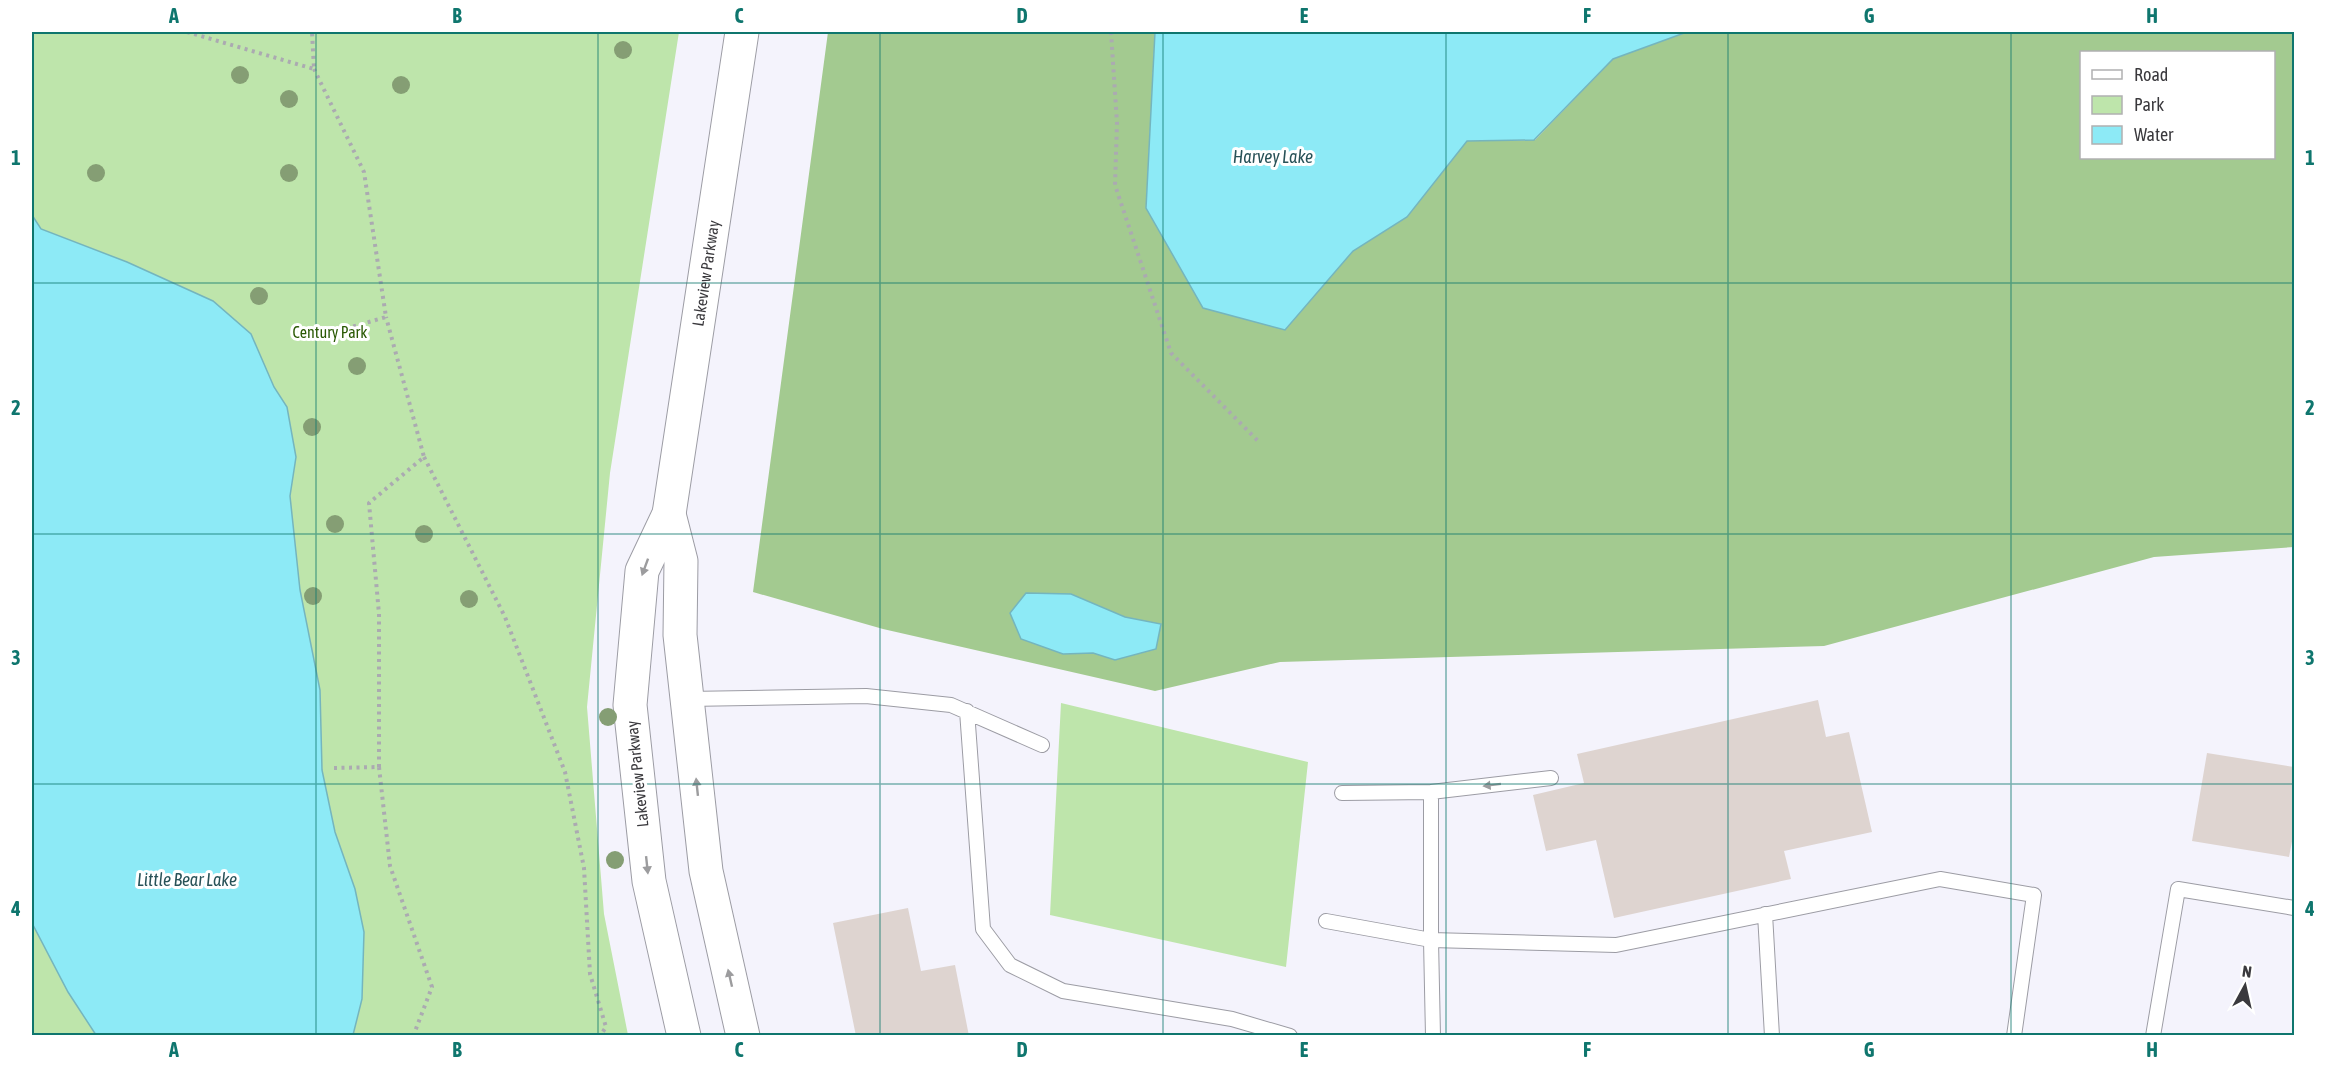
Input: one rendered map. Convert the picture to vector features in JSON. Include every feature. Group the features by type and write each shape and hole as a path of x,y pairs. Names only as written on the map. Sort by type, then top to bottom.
{"street":[{"name":"Lakeview Parkway","path":"684,1035 649,880 630,705 642,572 669,514 742,32"},
{"name":"Lakeview Parkway","path":"669,514 681,561 680,635 706,871 743,1035"}],"lane":[{"path":"687,699 866,696 951,705 1042,746"},
{"path":"967,711 983,929 1010,965 1063,992 1233,1019 1290,1035"},
{"path":"1342,794 1431,792 1551,778"},
{"path":"1431,792 1433,1035"},
{"path":"1326,921 1431,940 1616,945 1940,879 2034,895 2014,1035"},
{"path":"2153,1035 2178,889 2295,908"},
{"path":"1765,914 1772,1035"}],"path":[{"path":"187,32 314,69"},
{"path":"312,32 314,69 364,172 386,317 424,457 505,617 565,772 584,868 590,974 610,1035"},
{"path":"1111,32 1117,123 1115,185 1171,353 1258,441"},
{"path":"310,339 386,317"},
{"path":"407,1035 415,1035 432,987 390,867 379,767 379,614 369,503 424,457"},
{"path":"334,768 379,767"},
{"path":"600,1035 606,1027"}],"green space":[{"name":"Century Park","path":"32,32 679,32 610,473 587,707 604,914 628,1035 32,1035"},
{"path":"828,32 1155,32 1146,208 1285,330 1353,251 1407,217 1467,141 1535,140 1613,59 1687,32 2294,32 2294,547 2154,557 1824,646 1280,662 1155,691 883,629 753,592"},
{"path":"1061,703 1308,762 1286,967 1050,915"}],"water":[{"name":"Harvey Lake","path":"1155,32 1687,32 1613,59 1534,140 1467,141 1407,217 1353,251 1285,330 1203,308 1146,208"},
{"name":"Little Bear Lake","path":"32,215 41,229 127,262 213,301 251,334 274,387 287,407 296,457 290,496 300,590 320,690 322,770 335,832 355,889 364,932 362,999 353,1035 96,1035 68,992 32,923"},
{"path":"1026,593 1071,594 1125,617 1161,624 1156,649 1115,660 1093,653 1063,654 1021,639 1010,613"}],"building":[{"path":"1818,700 1826,737 1849,732 1872,832 1784,851 1791,879 1614,918 1596,840 1546,851 1533,795 1584,783 1577,754"},
{"path":"2207,753 2294,767 2294,831 2289,857 2192,841"},
{"path":"908,908 921,971 955,965 969,1036 856,1036 833,923"}]}
